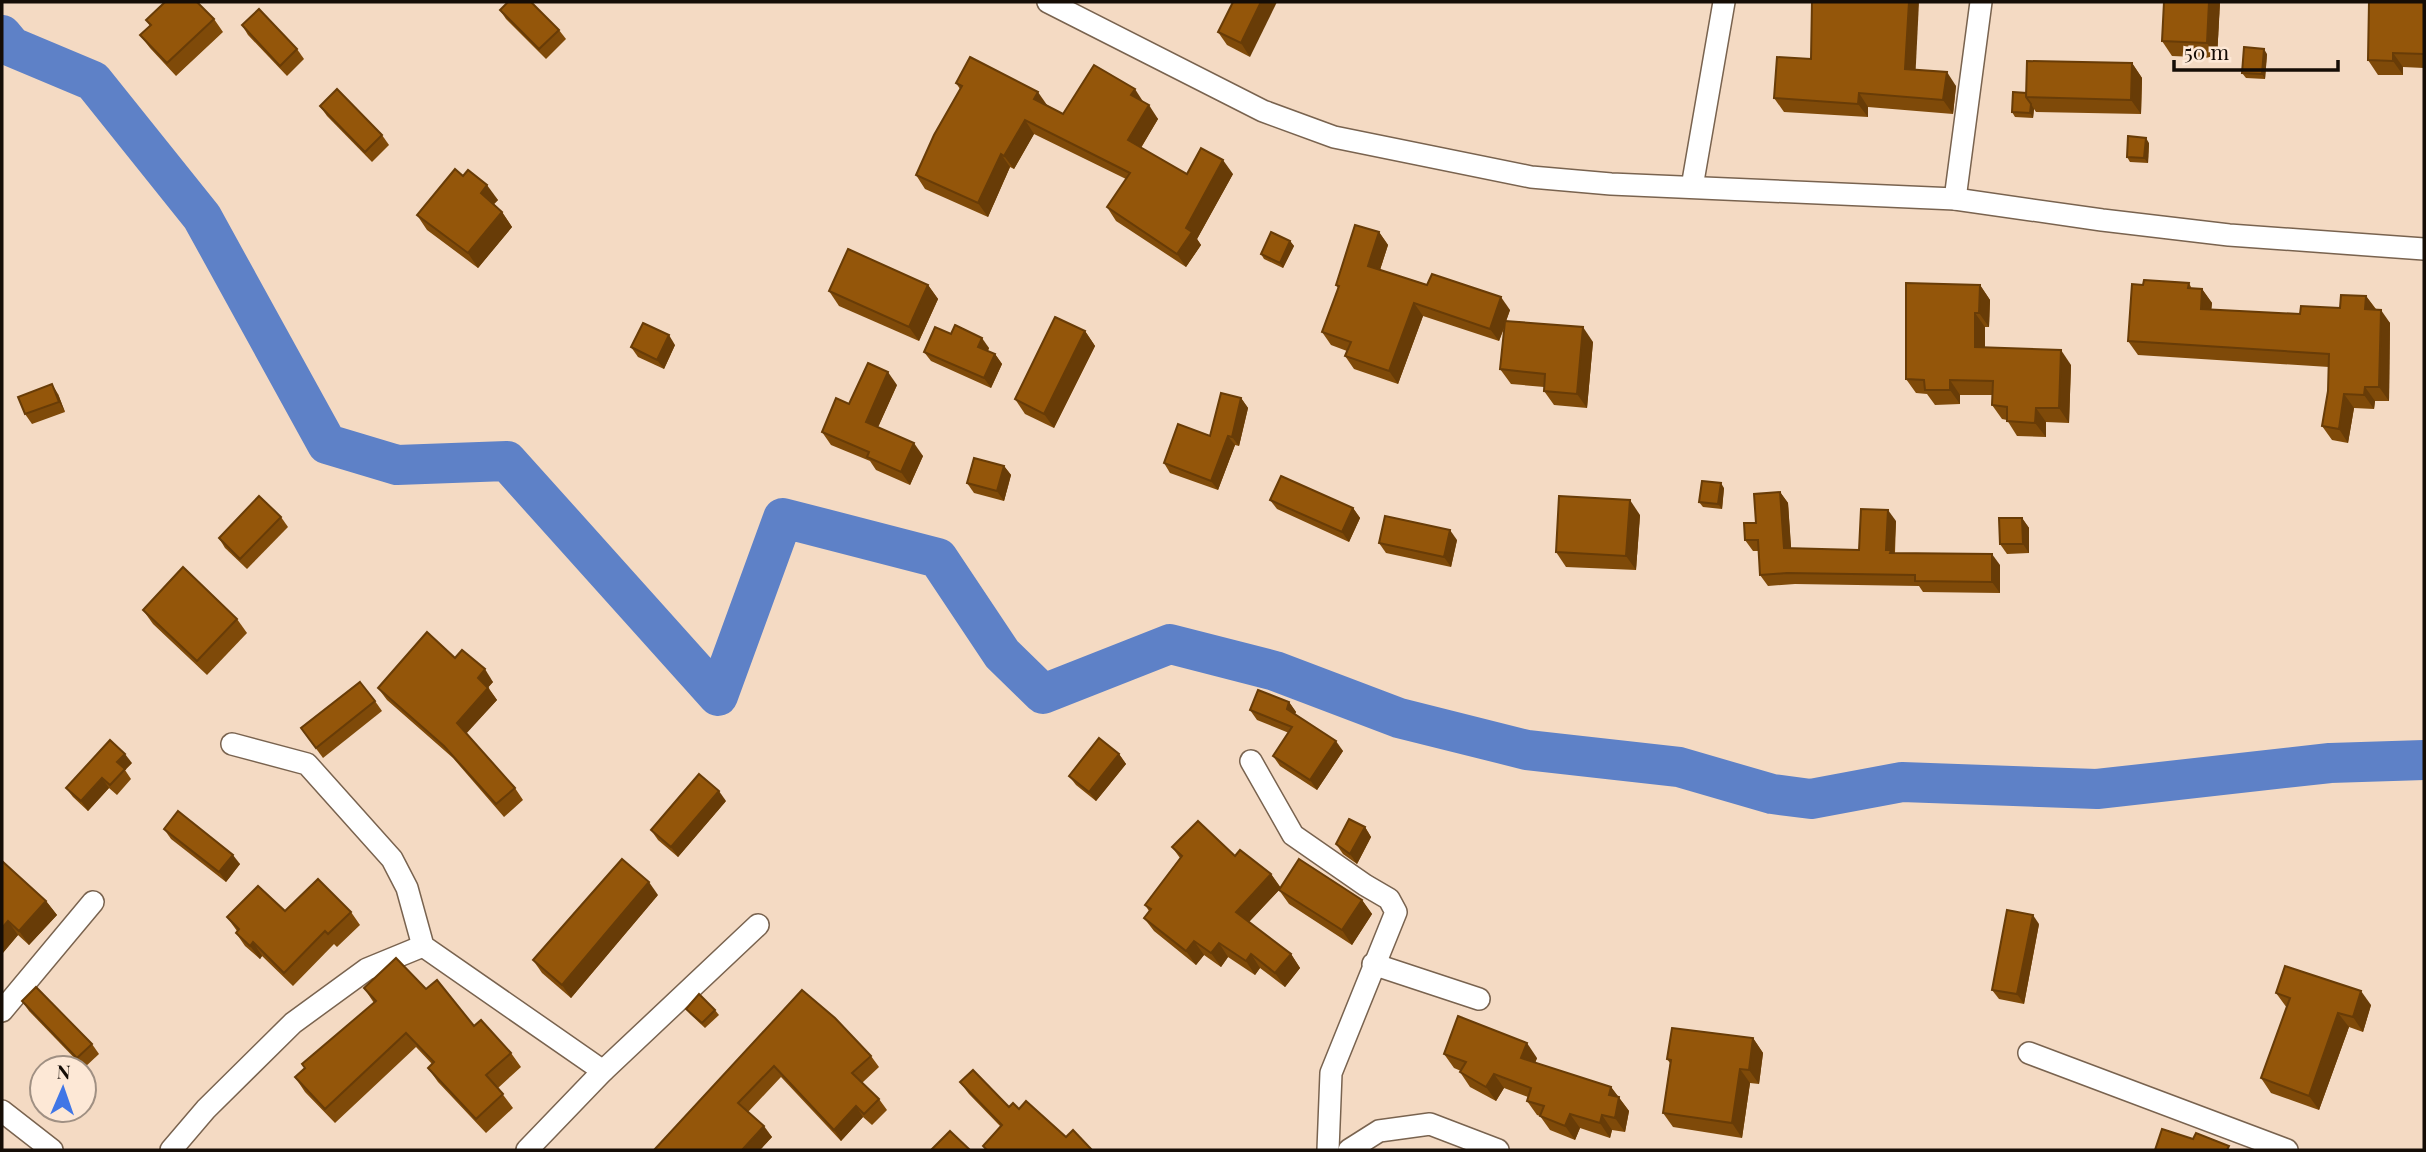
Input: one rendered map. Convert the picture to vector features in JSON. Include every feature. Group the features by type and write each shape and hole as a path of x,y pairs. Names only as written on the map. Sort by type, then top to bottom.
{"street":[{"path":"1048,2 1263,111 1334,138 1531,177 1955,199 2215,234 2424,249"},
{"path":"1692,187 1724,2"},
{"path":"1955,199 1981,2"},
{"path":"232,744 307,764 392,859 407,888 423,946 603,1071"},
{"path":"1251,761 1293,835 1389,899 1396,912 1331,1073 1328,1150"},
{"path":"2,1011 93,902"},
{"path":"527,1150 603,1071 758,925"},
{"path":"171,1150 206,1109 293,1023 367,969 423,946"},
{"path":"1374,964 1479,999"},
{"path":"2029,1053 2287,1150"},
{"path":"2,1111 51,1150"},
{"path":"1349,1150 1379,1130 1430,1124 1498,1150"}],"building":[{"path":"165,2 197,2 214,19 167,63 140,35 151,25 146,20"},
{"path":"508,2 531,2 559,30 539,49 500,10"},
{"path":"1233,2 1261,2 1241,43 1218,32"},
{"path":"1812,2 1909,2 1905,69 1947,72 1943,100 1859,93 1858,104 1774,98 1777,57 1811,59"},
{"path":"2164,2 2209,2 2207,43 2162,41"},
{"path":"2369,2 2424,2 2424,54 2393,53 2393,61 2368,60"},
{"path":"259,9 297,49 280,66 242,25"},
{"path":"2244,47 2264,49 2262,74 2242,73"},
{"path":"970,57 1038,92 1034,99 1063,114 1094,65 1135,89 1131,95 1149,105 1128,140 1187,174 1201,148 1223,160 1186,228 1192,232 1177,254 1107,207 1130,173 1025,120 1004,156 1001,154 978,203 916,175 934,135 962,86 956,83"},
{"path":"2027,61 2132,63 2131,100 2026,97"},
{"path":"337,89 382,135 365,152 320,106"},
{"path":"2013,92 2026,93 2031,104 2030,113 2012,112"},
{"path":"2128,136 2146,138 2144,158 2127,157"},
{"path":"455,169 463,176 468,170 487,185 481,193 502,212 468,253 417,215"},
{"path":"1355,225 1379,232 1368,266 1427,285 1432,274 1501,297 1490,329 1414,303 1389,371 1345,356 1351,342 1322,332 1339,286 1336,285"},
{"path":"1271,232 1290,241 1280,263 1261,254"},
{"path":"848,249 928,285 909,327 829,291"},
{"path":"2144,280 2189,283 2188,288 2202,289 2201,309 2300,314 2301,306 2340,308 2341,295 2366,296 2365,309 2381,310 2379,387 2365,387 2364,395 2344,394 2339,429 2322,426 2328,391 2329,354 2128,341 2132,284 2143,285"},
{"path":"1906,283 1980,285 1979,313 1975,313 1975,347 2061,350 2059,408 2036,408 2035,423 2007,421 2007,407 1992,405 1993,381 1950,380 1950,390 1925,390 1924,380 1906,379"},
{"path":"1055,317 1085,331 1044,414 1015,399"},
{"path":"1505,321 1583,327 1577,394 1544,391 1545,374 1500,369"},
{"path":"643,323 669,335 657,360 631,347"},
{"path":"955,325 982,338 978,347 995,354 984,378 924,352 935,327 951,334"},
{"path":"868,363 888,372 866,422 914,443 901,472 867,457 869,452 822,432 836,398 849,404"},
{"path":"52,384 59,402 25,414 18,397"},
{"path":"1221,393 1241,398 1232,437 1228,436 1211,481 1164,463 1178,424 1210,436"},
{"path":"974,458 1004,466 997,491 967,483"},
{"path":"1281,476 1353,508 1342,532 1270,500"},
{"path":"1702,481 1721,483 1718,504 1699,502"},
{"path":"1780,492 1784,548 1859,550 1861,509 1888,510 1886,550 1891,550 1890,553 1992,554 1992,582 1915,581 1915,575 1760,575 1758,540 1745,540 1744,523 1756,523 1754,494"},
{"path":"259,496 281,517 240,559 219,538"},
{"path":"1559,496 1630,500 1626,556 1556,552"},
{"path":"1385,516 1450,530 1444,557 1379,543"},
{"path":"1999,518 2022,518 2023,544 2000,544"},
{"path":"183,567 237,619 197,661 143,610"},
{"path":"427,632 455,658 462,650 485,669 478,678 488,688 457,723 515,788 496,804 444,746 378,688"},
{"path":"360,682 375,701 316,748 301,728"},
{"path":"1258,690 1289,702 1287,709 1336,741 1310,780 1273,756 1292,727 1250,710"},
{"path":"1099,738 1119,754 1089,792 1069,776"},
{"path":"110,740 125,754 117,762 125,769 110,785 102,778 81,801 66,788"},
{"path":"699,774 719,791 671,847 651,830"},
{"path":"178,811 233,855 219,872 164,829"},
{"path":"1349,819 1365,827 1350,854 1336,844"},
{"path":"1198,821 1235,856 1240,850 1271,874 1236,912 1291,954 1275,973 1251,954 1246,961 1219,943 1211,953 1194,941 1186,951 1144,918 1151,909 1145,905 1182,856 1172,847"},
{"path":"622,859 649,882 562,985 533,960"},
{"path":"1299,859 1362,900 1342,930 1279,890"},
{"path":"2,861 46,901 19,931 8,921 2,928"},
{"path":"318,879 351,912 328,934 325,931 284,973 253,942 250,946 236,933 239,929 227,917 258,886 285,911"},
{"path":"2007,910 2033,915 2017,994 1992,990"},
{"path":"396,958 426,989 437,980 474,1026 481,1020 511,1053 486,1075 503,1094 476,1119 428,1068 434,1062 406,1033 325,1109 295,1077 305,1068 302,1064 376,1001 364,988"},
{"path":"2285,966 2361,991 2353,1017 2338,1013 2309,1096 2261,1078 2290,998 2276,993"},
{"path":"36,987 92,1044 81,1054 73,1054 22,1001"},
{"path":"802,990 835,1018 871,1056 852,1073 879,1099 864,1114 856,1106 834,1130 774,1066 738,1103 764,1126 742,1150 654,1150"},
{"path":"699,994 715,1010 702,1023 686,1009"},
{"path":"1458,1016 1527,1043 1521,1058 1611,1087 1609,1095 1619,1097 1615,1118 1602,1115 1600,1123 1570,1114 1565,1126 1540,1116 1544,1106 1527,1101 1531,1088 1494,1074 1486,1087 1460,1072 1466,1062 1444,1054"},
{"path":"1672,1028 1753,1038 1749,1070 1740,1069 1732,1123 1663,1113 1671,1060 1667,1059"},
{"path":"973,1070 1009,1107 1013,1103 1019,1109 1026,1101 1066,1137 1073,1130 1092,1150 987,1150 983,1146 1002,1125 960,1082"},
{"path":"2162,1129 2193,1139 2196,1133 2229,1146 2227,1150 2155,1150"},
{"path":"950,1131 970,1150 931,1150"}],"waterway":[{"path":"2,35 12,47 93,81 202,217 327,444 397,465 507,461 718,696 783,518 938,558 1002,654 1043,694 1170,644 1275,671 1399,718 1527,750 1679,767 1772,794 1811,799 1902,782 2097,789 2330,763 2424,760"}]}
